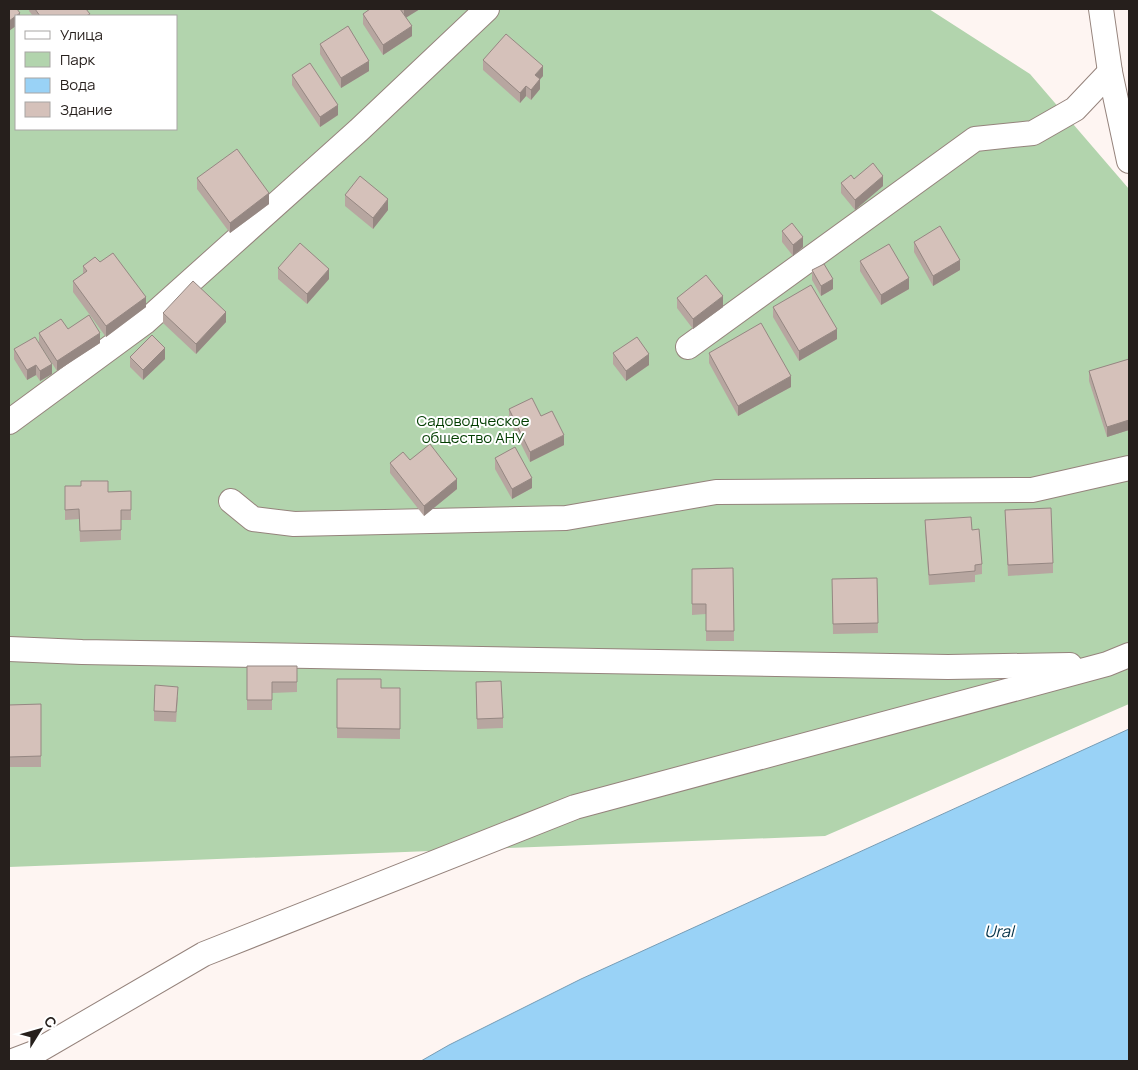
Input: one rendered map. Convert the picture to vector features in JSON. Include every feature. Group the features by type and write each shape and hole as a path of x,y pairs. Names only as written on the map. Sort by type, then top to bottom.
{"street":[{"path":"9,422 145,322 359,130 487,9"},
{"path":"1101,9 1110,72 1129,161"},
{"path":"688,346 975,140 1033,133 1075,110 1110,72"},
{"path":"232,500 253,519 294,524 566,518 716,492 1032,490 1129,468"},
{"path":"9,649 82,652 948,667 1106,664"},
{"path":"13,1061 34,1053 204,954 575,807 1106,664 1129,654"}],"green space":[{"name":"Садоводческое общество АНУ","path":"9,9 929,9 1030,74 1129,189 1129,704 825,836 9,867"}],"water":[{"name":"Ural","path":"1129,729 1129,1061 421,1061 581,979"}],"building":[{"path":"9,9 17,9 20,13 9,21"},
{"path":"35,9 86,9 90,14 88,15 39,15"},
{"path":"370,9 400,9 412,26 383,45 363,14"},
{"path":"348,26 369,61 341,78 320,44"},
{"path":"506,34 543,66 535,75 540,79 531,90 526,86 520,93 483,60"},
{"path":"310,63 338,105 320,117 292,75"},
{"path":"237,149 269,193 230,223 197,178"},
{"path":"873,163 883,176 855,200 841,183 851,175 854,179"},
{"path":"360,176 388,199 373,218 345,195"},
{"path":"792,223 803,237 793,245 782,231"},
{"path":"940,226 960,260 933,276 914,242"},
{"path":"300,243 329,269 307,294 278,268"},
{"path":"889,244 909,278 881,295 860,261"},
{"path":"113,253 146,297 106,326 73,281 87,271 83,266 95,257 100,262"},
{"path":"824,264 833,279 821,286 812,270"},
{"path":"706,275 723,296 693,319 677,298"},
{"path":"193,281 226,312 196,344 163,313"},
{"path":"811,285 837,329 799,351 773,307"},
{"path":"89,315 100,333 57,361 39,333 61,319 68,329"},
{"path":"761,323 791,376 738,406 709,353"},
{"path":"152,335 165,348 143,370 130,357"},
{"path":"35,337 52,364 40,371 36,365 27,370 14,349"},
{"path":"637,337 649,354 626,371 613,353"},
{"path":"1129,359 1129,420 1107,427 1089,371"},
{"path":"532,398 541,416 552,411 564,435 530,452 509,409"},
{"path":"430,444 457,479 424,506 390,463 403,452 410,460"},
{"path":"515,447 532,478 512,489 495,458"},
{"path":"81,481 108,481 108,492 131,491 131,510 121,510 121,530 80,531 79,509 65,510 65,486 81,486"},
{"path":"1051,508 1053,563 1008,565 1005,510"},
{"path":"971,517 972,530 979,529 982,564 975,565 975,571 929,575 925,520"},
{"path":"733,568 734,631 706,631 706,604 692,604 692,569"},
{"path":"877,578 878,623 833,624 832,579"},
{"path":"247,666 297,666 297,682 272,682 272,700 247,700"},
{"path":"337,679 381,679 381,688 400,688 400,729 337,728"},
{"path":"501,681 503,718 477,719 476,682"},
{"path":"155,685 178,687 176,712 154,711"},
{"path":"41,704 41,756 9,757 9,705"}]}
